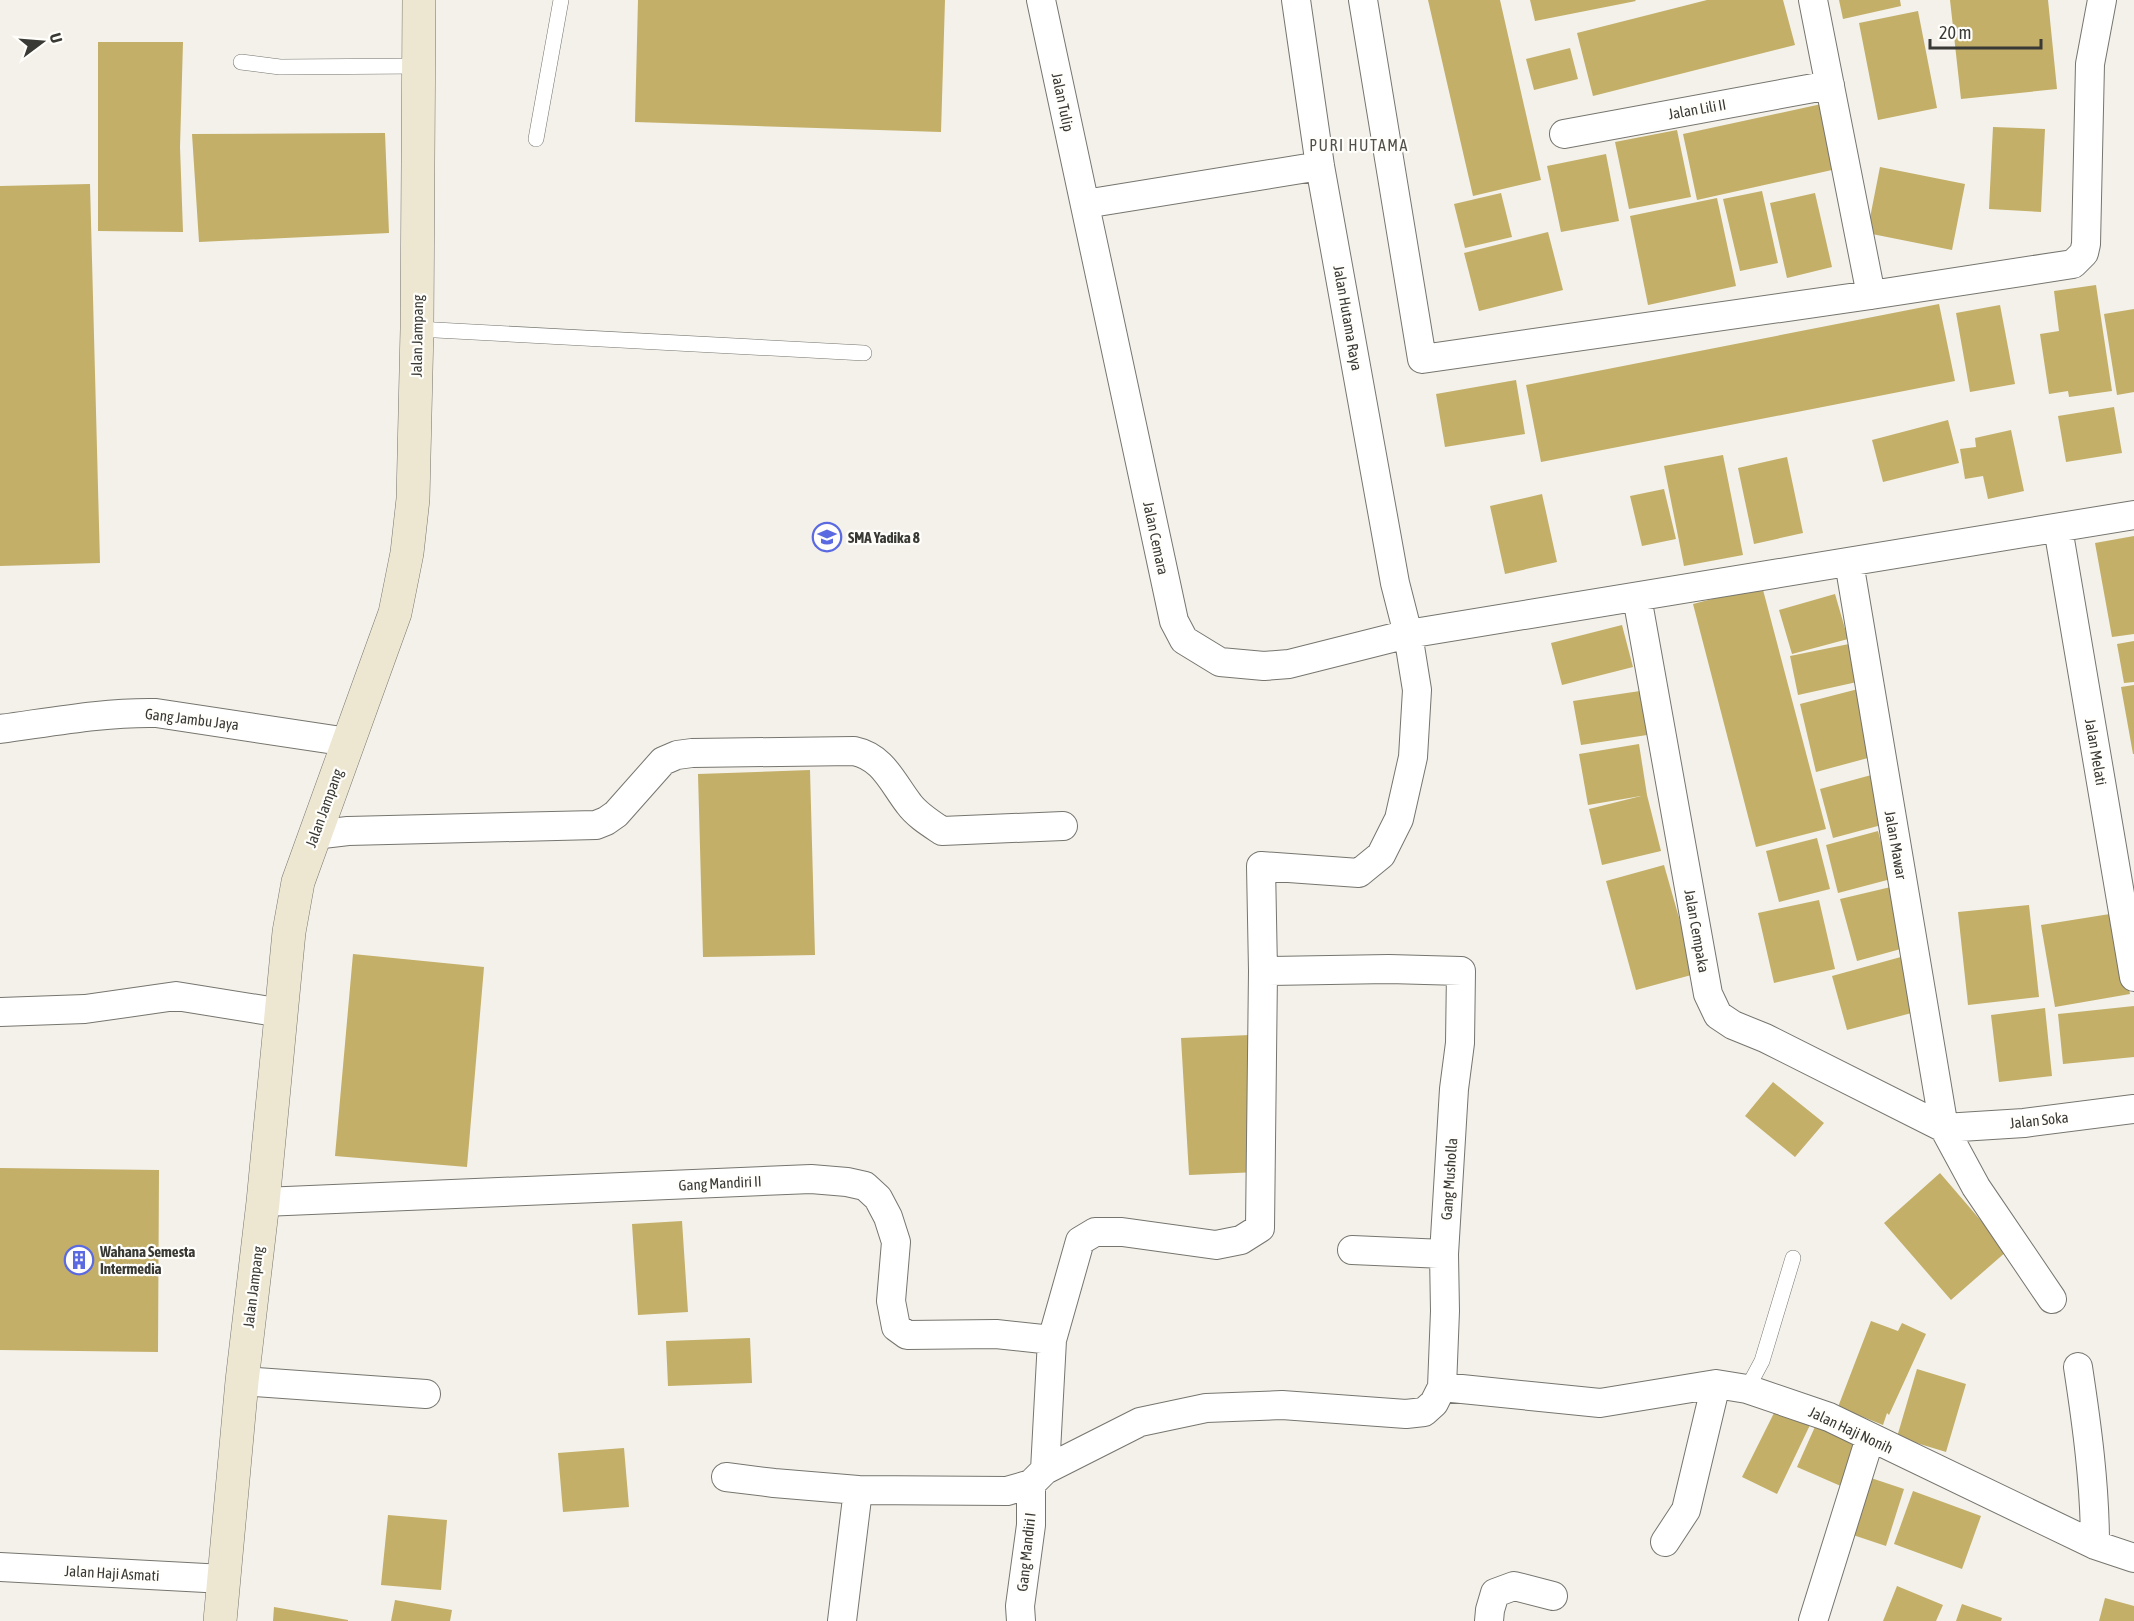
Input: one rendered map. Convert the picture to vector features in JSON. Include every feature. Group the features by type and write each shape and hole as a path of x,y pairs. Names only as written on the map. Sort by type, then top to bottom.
{"street":[{"name":"Jalan Jampang","path":"220,1621 242,1381 264,1202 289,932 294,902 298,882 314,835 395,613 407,553 413,498 417,329 419,0"},
{"name":"Jalan Tulip","path":"1041,0 1085,204"},
{"name":"Jalan Hutama Raya","path":"1263,971 1261,866 1359,873 1381,855 1399,819 1413,757 1417,690 1408,634 1395,583 1320,166 1296,0"},
{"path":"1363,0 1422,359 2067,266 2079,259 2086,244 2090,64 2102,0"},
{"path":"1813,0 1871,295"},
{"name":"Jalan Lili II","path":"1564,134 1830,85"},
{"path":"1085,204 1320,166"},
{"name":"Jalan Cemara","path":"1085,204 1174,621 1184,640 1220,662 1264,666 1289,664 1408,634 2134,515"},
{"name":"Jalan Melati","path":"2058,528 2134,976"},
{"name":"Jalan Mawar","path":"1848,562 1944,1128 1976,1187 2052,1299"},
{"name":"Jalan Cempaka","path":"1637,597 1708,994 1718,1015 1733,1025 1765,1038 1944,1128"},
{"name":"Gang Jambu Jaya","path":"0,729 131,712 156,713 348,742"},
{"path":"314,835 348,831 596,825 616,814 663,761 677,755 854,751 867,755 884,767 910,806 942,831 1063,826"},
{"name":"Gang Musholla","path":"1263,971 1389,969 1461,971 1460,1043 1454,1089 1444,1254 1445,1311 1442,1387"},
{"name":"Gang Mandiri I","path":"1021,1621 1020,1606 1038,1477 1053,1340 1080,1241 1095,1232 1122,1232 1216,1245 1241,1240 1260,1228 1263,971"},
{"path":"0,1012 85,1010 176,996 282,1013"},
{"name":"Jalan Soka","path":"1944,1128 2024,1123 2134,1109"},
{"name":"Gang Mandiri II","path":"264,1202 823,1178 847,1182 865,1186 878,1198 888,1217 896,1242 891,1301 896,1327 907,1335 996,1334 1053,1340"},
{"path":"1352,1250 1444,1254"},
{"path":"2078,1367 2095,1500 2095,1545"},
{"path":"242,1381 426,1394"},
{"path":"1665,1542 1686,1510 1716,1384"},
{"name":"Jalan Haji Nonih","path":"1442,1387 1600,1403 1716,1384 1733,1385 1829,1417 2095,1545 2134,1558"},
{"path":"726,1477 774,1484 858,1490 1006,1491 1038,1477 1140,1422 1195,1411 1282,1405 1407,1414 1424,1412 1434,1403 1442,1387"},
{"path":"1813,1621 1870,1438"},
{"path":"842,1621 858,1490"},
{"name":"Jalan Haji Asmati","path":"0,1567 224,1579"},
{"path":"1489,1621 1495,1593 1514,1587 1553,1596"}],"lane":[{"path":"536,139 561,0"},
{"path":"241,62 280,67 420,66"},
{"path":"417,329 864,353"},
{"path":"1747,1389 1762,1361 1793,1258"}],"building":[{"path":"638,0 945,0 941,132 635,122"},
{"path":"1428,0 1500,0 1541,180 1473,196"},
{"path":"1530,0 1635,0 1636,1 1535,21"},
{"path":"1707,0 1783,0 1795,45 1593,96 1577,33"},
{"path":"1839,0 1900,0 1901,6 1843,19"},
{"path":"1950,0 2048,0 2057,89 1961,99"},
{"path":"1918,11 1937,108 1878,120 1859,23"},
{"path":"98,42 183,42 180,147 183,232 98,231"},
{"path":"1570,48 1578,79 1534,90 1526,59"},
{"path":"1826,103 1841,168 1697,200 1683,134"},
{"path":"1993,127 2045,129 2041,212 1989,209"},
{"path":"1677,130 1691,197 1629,209 1615,142"},
{"path":"385,133 389,233 199,242 192,134"},
{"path":"1606,154 1619,221 1561,232 1547,166"},
{"path":"1880,167 1965,184 1952,250 1867,233"},
{"path":"90,184 100,563 0,566 0,186"},
{"path":"1762,191 1778,263 1740,271 1723,199"},
{"path":"1501,193 1512,237 1465,248 1454,204"},
{"path":"1815,193 1832,267 1787,278 1770,203"},
{"path":"1717,198 1736,286 1648,305 1630,216"},
{"path":"1548,232 1563,290 1479,311 1464,253"},
{"path":"2096,285 2112,391 2069,397 2068,391 2049,394 2040,334 2059,331 2054,291"},
{"path":"1939,304 1955,381 1541,462 1526,385"},
{"path":"2000,305 2015,384 1970,392 1956,313"},
{"path":"2134,309 2134,392 2117,395 2104,314"},
{"path":"1516,380 1525,434 1445,447 1436,394"},
{"path":"2114,407 2122,453 2066,462 2058,416"},
{"path":"1948,420 1959,463 1883,482 1872,440"},
{"path":"2011,430 2024,491 1988,499 1983,476 1965,479 1960,449 1976,447 1975,438"},
{"path":"1723,455 1743,555 1684,566 1664,466"},
{"path":"1787,457 1803,533 1754,544 1738,468"},
{"path":"1664,489 1676,539 1642,546 1630,496"},
{"path":"1542,494 1557,562 1505,574 1490,506"},
{"path":"2134,536 2134,634 2112,637 2095,543"},
{"path":"1762,586 1826,829 1756,847 1693,604"},
{"path":"1835,594 1848,639 1792,654 1779,610"},
{"path":"1622,625 1633,667 1562,685 1551,643"},
{"path":"2134,641 2134,682 2124,683 2117,644"},
{"path":"1849,644 1857,682 1798,695 1790,656"},
{"path":"2134,685 2134,754 2133,754 2121,687"},
{"path":"1862,688 1879,755 1816,772 1800,704"},
{"path":"1640,691 1647,735 1581,745 1573,701"},
{"path":"1639,744 1647,795 1661,851 1602,865 1589,809 1641,796 1588,805 1579,754"},
{"path":"810,770 815,955 703,957 698,774"},
{"path":"1875,774 1889,823 1833,838 1820,789"},
{"path":"1878,831 1891,879 1838,893 1826,845"},
{"path":"1817,838 1830,889 1779,902 1766,851"},
{"path":"1664,865 1695,974 1636,990 1606,881"},
{"path":"1895,886 1908,947 1857,961 1840,899"},
{"path":"1819,900 1835,969 1774,983 1758,913"},
{"path":"2029,905 2039,997 1968,1005 1958,912"},
{"path":"2116,913 2130,994 2055,1007 2041,925"},
{"path":"353,954 484,967 467,1167 335,1156"},
{"path":"1908,955 1923,1010 1847,1030 1832,976"},
{"path":"2134,1006 2134,1057 2063,1064 2058,1014"},
{"path":"2045,1008 2052,1076 1999,1082 1991,1015"},
{"path":"1250,1035 1258,1172 1189,1175 1181,1038"},
{"path":"1773,1082 1824,1123 1795,1157 1745,1116"},
{"name":"Wahana Semesta Intermedia","path":"0,1168 159,1170 158,1352 0,1350"},
{"path":"1940,1173 2007,1251 1951,1300 1884,1223"},
{"path":"682,1221 688,1312 638,1315 632,1224"},
{"path":"1871,1321 1898,1331 1902,1323 1926,1334 1883,1425 1838,1407"},
{"path":"750,1338 752,1383 668,1386 666,1341"},
{"path":"1917,1369 1966,1384 1946,1452 1897,1437"},
{"path":"1776,1409 1810,1425 1777,1494 1742,1477"},
{"path":"1818,1420 1864,1440 1843,1487 1797,1467"},
{"path":"624,1448 629,1507 563,1512 558,1453"},
{"path":"1871,1478 1904,1489 1886,1546 1853,1535"},
{"path":"1913,1491 1981,1516 1962,1569 1894,1544"},
{"path":"388,1515 447,1520 441,1590 381,1585"},
{"path":"1897,1586 1943,1605 1936,1621 1883,1621"},
{"path":"2105,1598 2134,1606 2134,1621 2099,1621"},
{"path":"395,1600 452,1610 450,1621 391,1621"},
{"path":"1962,1604 2002,1618 2001,1621 1956,1621"},
{"path":"274,1607 348,1620 348,1621 273,1621"}],"place":[{"name":"SMA Yadika 8","path":"827,537"},
{"name":"Wahana Semesta Intermedia","path":"79,1260"}],"district":[{"name":"PURI HUTAMA","path":"1359,145"}]}
